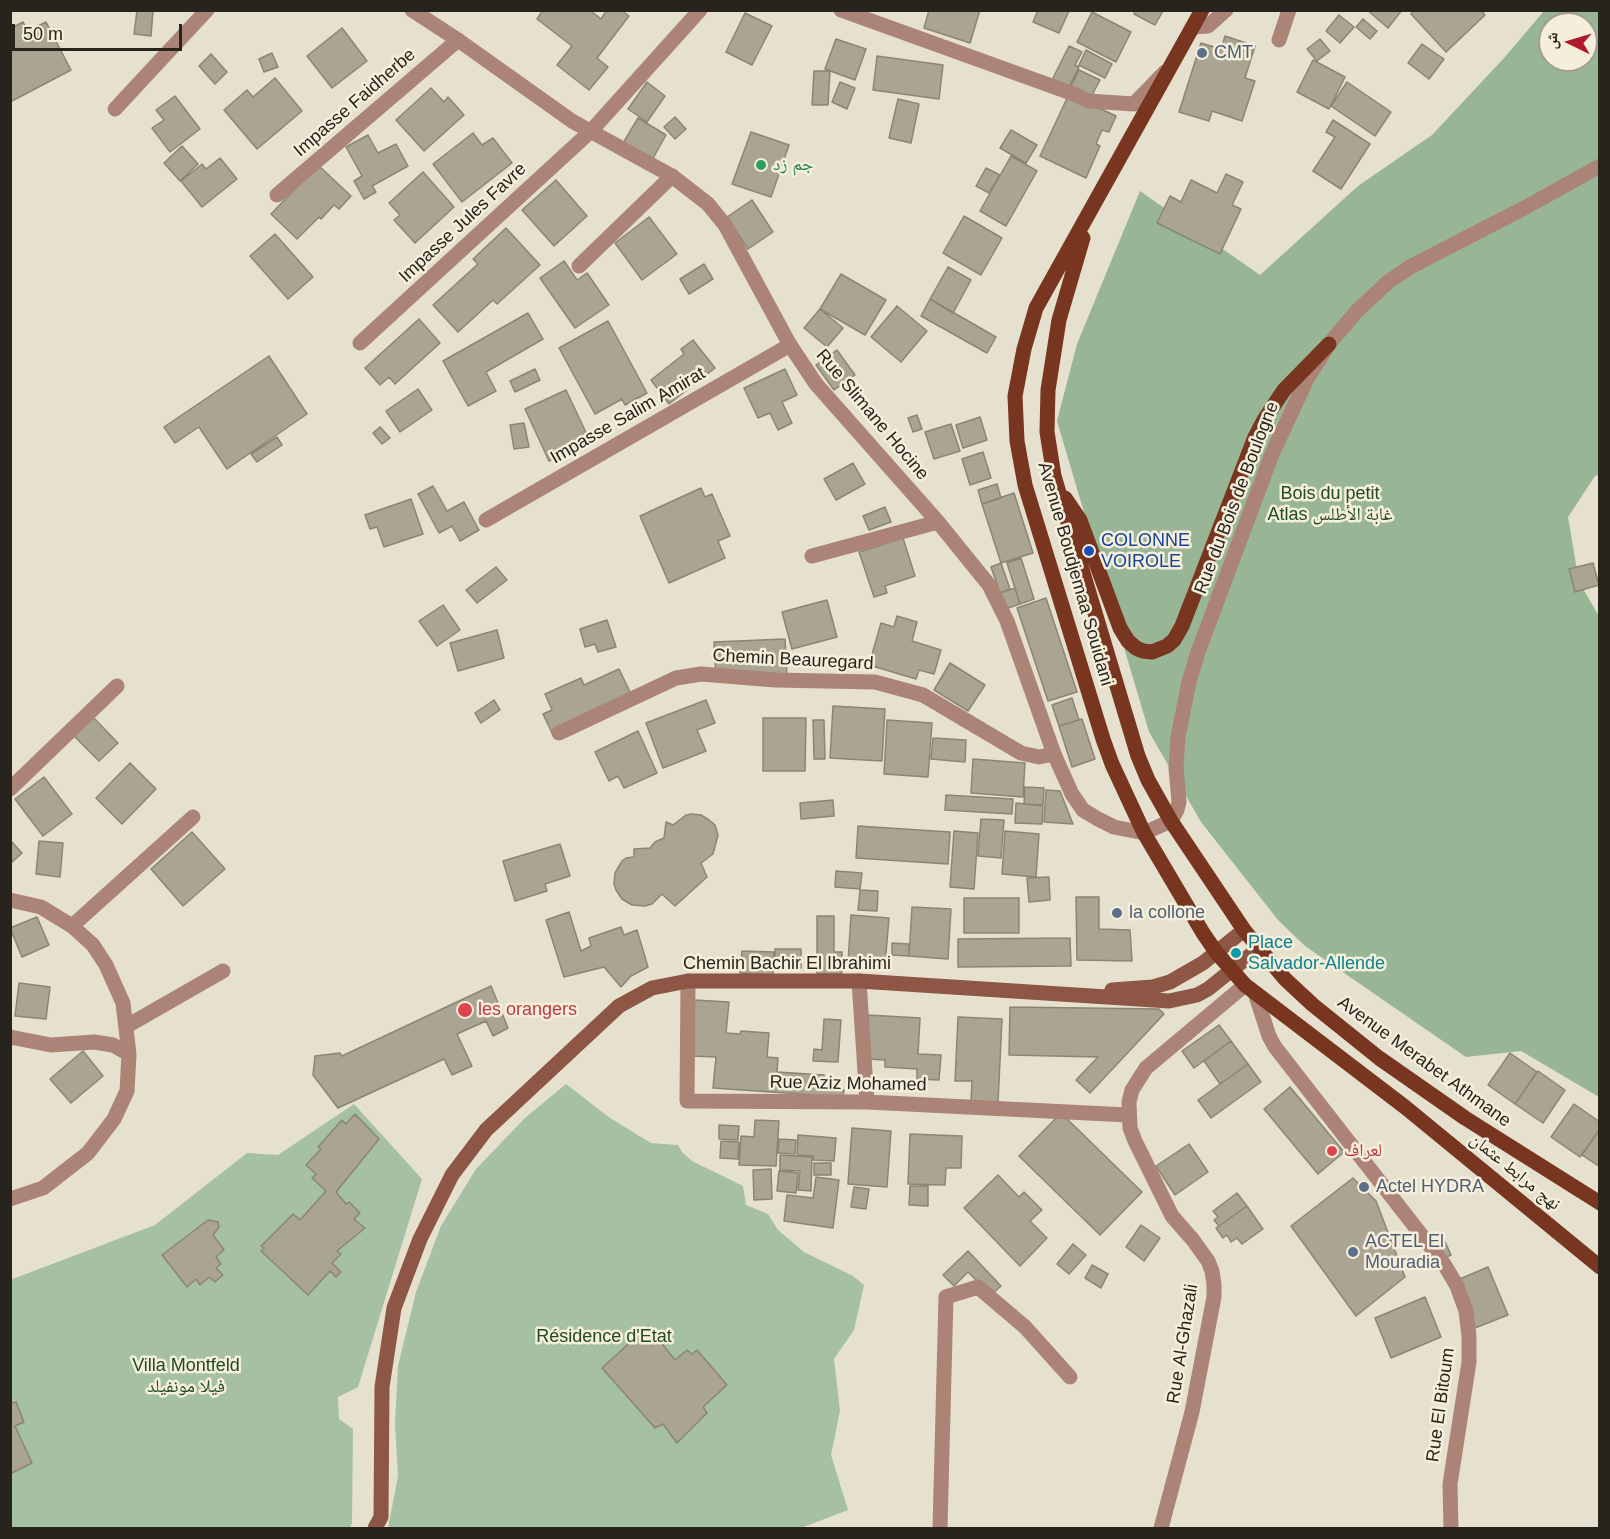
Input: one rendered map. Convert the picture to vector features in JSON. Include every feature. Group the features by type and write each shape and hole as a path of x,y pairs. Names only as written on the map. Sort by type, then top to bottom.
{"main road":[{"path":"1092,209 1202,10"},
{"name":"Avenue Boudjemaa Souidani","path":"1092,209 1059,320 1048,390 1047,432 1058,488 1138,756 1148,780 1171,821 1244,930"},
{"name":"Avenue Boudjemaa Souidani","path":"1092,209 1036,308 1024,349 1015,396 1017,441 1025,485 1112,765 1144,833 1216,952"},
{"path":"1058,488 1080,520 1120,628 1128,641 1143,651 1160,650 1179,634 1264,420 1284,390 1329,344"},
{"name":"Avenue Merabet Athmane","path":"1244,930 1258,949 1313,1005 1379,1058 1465,1118 1599,1203"},
{"name":"Chemin Bachir El Ibrahimi","path":"1061,993 1153,987 1170,982 1216,952 1244,930"},
{"name":"Chemin Bachir El Ibrahimi","path":"375,1528 381,1517 382,1388 394,1308 420,1239 452,1175 486,1130 619,1006 652,988 688,981 859,981 1169,1001 1197,995 1208,989 1258,949"},
{"path":"1216,952 1250,989"},
{"name":"نهج مرابط عثمان","path":"1250,989 1405,1107 1599,1267"}],"street":[{"path":"115,109 207,10"},
{"name":"Rue Slimane Hocine","path":"412,10 572,121 672,176 708,204 725,225 790,345 816,384 938,522 989,585 1007,621 1054,754 1072,794 1083,810 1114,827 1144,833"},
{"name":"Impasse Jules Favre","path":"360,343 591,131 700,10"},
{"path":"841,10 1089,101 1134,104 1170,66"},
{"path":"1193,27 1208,26 1226,10"},
{"path":"1279,40 1289,10"},
{"name":"Impasse Faidherbe","path":"277,195 458,40"},
{"name":"Rue du Bois de Boulogne","path":"1171,821 1179,802 1176,768 1182,711 1198,652 1279,436 1307,379 1329,344 1357,311 1388,282 1410,267 1528,206 1599,166"},
{"path":"579,266 672,176"},
{"name":"Impasse Salim Amirat","path":"486,520 790,345"},
{"path":"812,556 938,522"},
{"name":"Chemin Beauregard","path":"560,733 676,678 701,674 775,680 875,682 923,695 1021,753 1039,757 1054,754"},
{"path":"10,789 117,686"},
{"path":"72,926 193,817"},
{"path":"1144,833 1171,821"},
{"path":"10,900 41,907 72,926 93,945 106,965 123,1003 129,1054 127,1091 114,1119 88,1153 43,1188 10,1199"},
{"path":"127,1026 223,971"},
{"name":"Rue Aziz Mohamed","path":"688,981 687,1101 867,1102 1128,1115"},
{"path":"859,981 867,1102"},
{"name":"Rue Al-Ghazali","path":"1161,1528 1192,1413 1214,1297 1214,1284 1208,1261 1172,1216 1134,1141 1128,1115 1132,1090 1146,1068 1250,989"},
{"name":"Rue El Bitoum","path":"1250,989 1275,1047 1444,1264 1457,1286 1466,1311 1470,1336 1469,1362 1450,1484 1451,1528"},
{"path":"10,1037 51,1045 94,1042 113,1046 129,1054"},
{"path":"940,1528 946,1297 978,1287 1025,1327 1070,1377"}],"green space":[{"name":"Bois du petit Atlas غابة الأطلس","path":"1599,11 1599,475 1595,476 1568,517 1579,582 1599,616 1599,1097 1521,1051 1466,1057 1305,946 1278,920 1201,822 1149,732 1057,421 1077,344 1140,191 1260,275 1358,186 1432,135 1538,18 1538,72 1598,72 1598,12 1543,12"},
{"name":"Résidence d'Etat","path":"566,1084 610,1118 651,1143 678,1145 692,1161 743,1186 746,1205 768,1214 778,1230 804,1252 853,1276 864,1285 854,1330 834,1359 840,1411 831,1455 848,1510 801,1528 388,1528 398,1476 395,1424 398,1366 416,1292 441,1226 476,1169 525,1118"},
{"name":"Villa Montfeld فيلا مونفيلد","path":"354,1104 422,1179 358,1387 338,1397 339,1419 353,1429 352,1523 350,1528 11,1528 10,1280 155,1225 247,1153 278,1155"}],"building":[{"path":"137,10 153,11 151,36 134,34"},
{"path":"543,10 590,10 601,19 607,10 621,10 629,16 597,58 608,67 589,90 557,65 572,46 537,19"},
{"path":"929,10 980,10 970,43 924,28"},
{"path":"1038,10 1069,11 1059,33 1033,22"},
{"path":"1135,10 1163,11 1155,25 1134,14"},
{"path":"1367,10 1402,10 1388,28"},
{"path":"1414,10 1481,10 1485,15 1446,52 1411,14"},
{"path":"1092,12 1131,32 1116,62 1077,42"},
{"path":"745,13 772,26 752,65 726,52"},
{"path":"1339,15 1354,27 1340,43 1326,31"},
{"path":"1363,19 1377,31 1370,39 1356,27"},
{"path":"23,22 28,31 46,22 71,70 10,102 10,29"},
{"path":"342,28 367,61 332,88 307,56"},
{"path":"1225,36 1255,46 1245,78 1255,81 1242,121 1212,111 1209,121 1179,112 1201,43 1221,49"},
{"path":"836,39 866,49 855,80 825,69"},
{"path":"1320,39 1330,51 1317,61 1307,49"},
{"path":"1422,44 1444,59 1429,79 1408,63"},
{"path":"1069,46 1082,52 1075,65 1079,67 1067,91 1051,82"},
{"path":"1086,50 1112,64 1105,78 1079,65"},
{"path":"272,53 278,67 264,72 259,59"},
{"path":"211,54 227,72 215,84 199,66"},
{"path":"877,56 943,65 939,99 873,90"},
{"path":"1313,60 1345,77 1329,109 1297,92"},
{"path":"1079,70 1100,80 1090,99 1070,88"},
{"path":"814,71 830,71 828,105 812,105"},
{"path":"275,78 302,111 257,149 224,110 247,90 253,97"},
{"path":"647,82 665,96 647,122 628,109"},
{"path":"840,82 855,88 847,109 832,102"},
{"path":"1347,82 1391,112 1375,136 1331,106"},
{"path":"431,88 444,102 448,97 464,115 424,151 396,120"},
{"path":"1069,94 1116,116 1109,132 1102,130 1096,144 1100,146 1086,178 1040,156"},
{"path":"175,96 200,129 170,152 152,128 164,120 156,110"},
{"path":"898,99 919,104 911,143 889,138"},
{"path":"675,117 686,129 675,139 664,127"},
{"path":"638,118 666,135 651,162 622,145"},
{"path":"1333,120 1370,144 1341,189 1313,171 1335,137 1326,132"},
{"path":"1011,130 1037,145 1026,163 1000,148"},
{"name":"جم زد","path":"751,132 789,145 771,197 732,184"},
{"path":"473,133 482,145 493,138 512,163 462,202 433,164"},
{"path":"368,135 378,153 396,144 408,166 372,186 376,192 364,199 354,181 362,176 346,147"},
{"path":"182,146 198,164 180,181 164,163"},
{"path":"1011,156 1037,171 1006,226 980,211"},
{"path":"220,158 237,179 202,207 181,181 202,164 206,169"},
{"path":"318,165 351,196 339,209 334,205 297,239 271,214"},
{"path":"986,168 1000,175 989,193 976,186"},
{"path":"423,172 454,207 415,243 394,220 400,215 389,203"},
{"path":"1226,174 1243,182 1232,205 1241,209 1220,254 1157,223 1170,196 1181,202 1191,180 1217,193"},
{"path":"556,180 587,216 554,246 522,210"},
{"path":"752,200 773,232 748,249 727,217"},
{"path":"964,216 1002,238 981,275 943,253"},
{"path":"649,217 677,254 642,280 615,243"},
{"path":"506,228 540,265 497,304 493,300 458,332 433,305 478,264 473,259"},
{"path":"275,234 313,277 288,299 250,256"},
{"path":"564,261 577,280 587,273 609,305 575,328 540,278"},
{"path":"704,264 713,279 689,294 680,279"},
{"path":"948,267 971,280 953,313 930,299"},
{"path":"841,274 886,300 865,335 820,309"},
{"path":"930,299 996,337 987,353 921,316"},
{"path":"897,306 927,331 901,362 871,337"},
{"path":"820,309 843,328 827,347 804,328"},
{"path":"528,313 543,339 486,372 496,391 468,406 443,361"},
{"path":"419,319 440,343 395,384 389,377 380,385 365,368"},
{"path":"608,321 647,393 625,405 622,399 595,414 559,348"},
{"path":"693,340 715,368 669,404 651,380 684,354 681,349"},
{"path":"837,350 855,375 834,390 816,365"},
{"path":"269,356 307,414 227,469 199,427 175,443 164,427"},
{"path":"535,369 540,380 515,392 510,381"},
{"path":"785,369 797,395 782,402 792,423 778,430 770,413 758,418 744,388"},
{"path":"418,389 432,410 400,432 386,411"},
{"path":"566,390 590,441 549,461 525,409"},
{"path":"917,415 922,429 913,432 908,418"},
{"path":"980,417 987,440 963,448 956,425"},
{"path":"524,423 529,447 514,449 510,425"},
{"path":"951,424 960,451 934,459 925,432"},
{"path":"380,427 390,438 382,444 373,433"},
{"path":"277,437 282,445 257,462 251,454"},
{"path":"983,452 991,478 970,485 962,459"},
{"path":"853,463 865,484 836,500 824,479"},
{"path":"997,484 1001,498 982,504 978,490"},
{"path":"433,486 447,511 464,502 479,530 460,541 452,526 439,533 418,494"},
{"path":"701,488 705,497 712,494 730,536 718,541 725,558 669,583 640,516"},
{"path":"1014,493 1033,553 1001,563 982,504"},
{"path":"411,499 423,534 384,547 377,527 370,529 365,515"},
{"path":"885,507 891,522 869,530 863,516"},
{"path":"903,538 915,576 885,586 887,593 874,597 859,552"},
{"path":"1021,558 1034,599 1020,604 1007,563"},
{"path":"1001,563 1010,589 1000,593 991,567"},
{"path":"1593,563 1599,585 1575,592 1569,569"},
{"path":"496,567 507,580 477,603 466,590"},
{"path":"1015,588 1020,604 1005,609 1000,593"},
{"path":"1046,598 1077,692 1048,701 1017,608"},
{"path":"827,600 837,637 792,649 782,612"},
{"path":"443,605 460,630 437,646 419,621"},
{"path":"897,616 917,622 912,641 941,650 934,674 919,670 916,679 869,665 881,623 894,627"},
{"path":"607,620 616,647 598,652 595,644 585,647 580,629"},
{"path":"497,630 504,658 458,671 450,643"},
{"path":"785,639 787,676 716,678 714,642"},
{"path":"950,663 985,685 968,711 934,690"},
{"path":"619,669 633,698 553,735 543,714 552,710 545,694 581,678 584,685"},
{"path":"1072,698 1079,720 1059,726 1052,705"},
{"path":"494,700 500,710 481,723 475,713"},
{"path":"706,700 715,723 697,730 706,751 663,768 646,723"},
{"path":"833,706 885,709 882,761 830,758"},
{"path":"90,714 118,743 99,761 71,733"},
{"path":"763,718 806,718 805,771 763,771"},
{"path":"1082,719 1095,759 1072,767 1059,726"},
{"path":"813,720 824,720 825,759 814,759"},
{"path":"887,720 932,723 928,777 884,774"},
{"path":"638,731 657,773 624,788 618,776 609,781 595,752"},
{"path":"933,738 966,740 965,762 931,759"},
{"path":"973,759 1025,763 1023,797 971,793"},
{"path":"130,763 156,789 122,824 96,798"},
{"path":"44,777 72,814 43,836 15,799"},
{"path":"1025,787 1044,788 1043,805 1024,804"},
{"path":"1046,790 1060,791 1073,824 1044,822"},
{"path":"946,795 1013,799 1012,814 945,810"},
{"path":"833,800 834,816 801,819 800,803"},
{"path":"1016,803 1043,806 1042,824 1015,823"},
{"path":"686,815 701,815 709,820 715,825 718,835 713,854 701,863 707,877 675,906 662,894 652,904 645,906 632,905 622,899 614,884 615,873 622,861 634,857 634,849 650,848 655,842 664,838 666,822 673,825"},
{"path":"981,819 1004,820 1001,858 978,856"},
{"path":"858,826 950,832 948,864 856,858"},
{"path":"954,831 978,833 974,889 950,887"},
{"path":"1005,831 1039,834 1036,877 1002,874"},
{"path":"192,832 225,869 183,906 151,869"},
{"path":"10,840 22,853 10,864"},
{"path":"39,841 63,843 60,877 36,874"},
{"path":"560,844 570,876 545,884 547,891 515,901 503,861"},
{"path":"836,871 862,873 860,889 835,887"},
{"path":"1049,877 1050,900 1029,902 1027,878"},
{"path":"860,890 878,891 877,911 858,910"},
{"path":"1076,897 1099,897 1099,929 1130,930 1132,961 1077,960"},
{"path":"964,898 1019,898 1019,933 964,933"},
{"path":"912,907 951,909 948,959 909,956"},
{"path":"569,912 581,951 591,946 589,938 621,927 624,935 637,930 648,967 631,976 621,987 604,967 564,977 546,920"},
{"path":"851,915 889,918 885,965 848,963"},
{"path":"817,916 834,916 834,952 842,952 842,974 817,974"},
{"path":"37,917 49,945 22,957 10,928"},
{"path":"1070,938 1071,966 958,967 958,939"},
{"path":"892,943 909,944 909,956 892,955"},
{"path":"775,949 801,949 801,968 775,968"},
{"path":"742,951 774,952 773,975 740,973"},
{"path":"19,983 50,987 46,1019 15,1016"},
{"path":"491,986 508,1028 493,1036 486,1021 457,1034 472,1066 452,1075 444,1059 338,1108 313,1075 315,1056 340,1053 342,1056"},
{"path":"694,1000 729,1002 726,1033 740,1034 741,1031 769,1033 767,1057 778,1058 777,1072 824,1075 824,1088 844,1090 843,1097 713,1088 716,1057 691,1056"},
{"path":"1010,1007 1159,1009 1164,1014 1090,1093 1076,1080 1098,1057 1009,1055"},
{"path":"868,1015 920,1018 918,1054 941,1055 939,1080 917,1079 917,1069 885,1067 885,1060 866,1059"},
{"path":"958,1017 1002,1019 998,1103 971,1101 972,1081 955,1081"},
{"path":"824,1019 841,1020 838,1062 813,1061 814,1049 822,1050"},
{"path":"1219,1025 1231,1041 1194,1068 1182,1051"},
{"path":"1231,1041 1248,1064 1220,1084 1204,1061"},
{"path":"83,1051 103,1076 71,1103 50,1079"},
{"path":"1510,1053 1537,1072 1515,1104 1488,1085"},
{"path":"1248,1064 1261,1082 1211,1118 1198,1100"},
{"path":"1538,1071 1565,1090 1543,1123 1515,1104"},
{"path":"1290,1087 1344,1152 1318,1174 1264,1109"},
{"path":"1574,1104 1600,1122 1600,1129 1580,1157 1551,1137"},
{"path":"1061,1113 1142,1192 1100,1235 1019,1156"},
{"path":"355,1114 379,1139 336,1192 346,1204 349,1202 360,1213 354,1219 365,1228 337,1251 341,1254 332,1263 341,1272 336,1277 330,1271 308,1295 261,1251 264,1248 261,1246 293,1214 300,1220 326,1191 312,1178 316,1174 306,1165 321,1149 318,1147 342,1120 346,1124"},
{"path":"755,1120 779,1121 776,1166 739,1165 741,1136 754,1137"},
{"path":"719,1125 739,1126 738,1140 719,1139"},
{"path":"852,1128 891,1131 887,1187 848,1184"},
{"path":"1600,1129 1600,1167 1582,1155"},
{"path":"910,1134 962,1136 961,1168 946,1168 945,1185 908,1184"},
{"path":"798,1135 836,1138 834,1161 813,1160 813,1156 797,1155"},
{"path":"779,1139 796,1140 795,1154 778,1153"},
{"path":"721,1141 739,1142 738,1159 720,1158"},
{"path":"1189,1144 1208,1172 1175,1195 1156,1166"},
{"path":"780,1155 812,1157 811,1191 798,1190 800,1171 780,1170"},
{"path":"814,1163 831,1163 831,1175 814,1175"},
{"path":"771,1169 772,1199 754,1200 753,1170"},
{"path":"779,1171 798,1173 796,1193 777,1191"},
{"path":"998,1175 1019,1197 1024,1192 1042,1210 1030,1221 1047,1238 1020,1266 964,1208"},
{"path":"816,1177 839,1180 833,1228 784,1221 787,1195 813,1198"},
{"name":"ACTEL El Mouradia","path":"1353,1178 1376,1201 1405,1277 1356,1316 1291,1226"},
{"path":"910,1186 928,1186 928,1206 909,1205"},
{"path":"854,1187 869,1189 866,1209 851,1207"},
{"path":"1237,1193 1247,1206 1219,1226 1214,1220 1218,1217 1213,1211"},
{"path":"1247,1206 1263,1229 1242,1244 1237,1238 1231,1242 1227,1235 1223,1238 1216,1228"},
{"path":"208,1220 218,1222 219,1227 213,1235 224,1250 216,1257 221,1264 216,1268 223,1275 215,1282 209,1277 200,1285 196,1279 187,1287 162,1255"},
{"path":"1141,1225 1160,1238 1144,1261 1126,1247"},
{"path":"1443,1237 1451,1255 1441,1260 1433,1241"},
{"path":"1073,1244 1086,1255 1069,1274 1057,1264"},
{"path":"968,1251 1001,1286 991,1295 968,1272 954,1286 943,1275"},
{"path":"1092,1265 1108,1274 1101,1288 1085,1278"},
{"path":"1488,1267 1508,1315 1475,1328 1455,1281"},
{"path":"1425,1297 1441,1337 1391,1358 1375,1318"},
{"path":"648,1326 675,1360 687,1350 692,1354 697,1350 727,1385 703,1407 707,1413 677,1443 663,1424 655,1428 602,1368"},
{"path":"16,1402 24,1422 15,1426 32,1463 10,1474 10,1404"}],"place":[{"name":"CMT","path":"1202,53"},
{"name":"جم زد","path":"761,165"},
{"name":"COLONNE VOIROLE","path":"1089,551"},
{"name":"la collone","path":"1117,913"},
{"name":"Place Salvador-Allende","path":"1236,953"},
{"name":"les orangers","path":"465,1010"},
{"name":"لعراف","path":"1332,1151"},
{"name":"Actel HYDRA","path":"1364,1187"},
{"name":"ACTEL El Mouradia","path":"1353,1252"}]}
